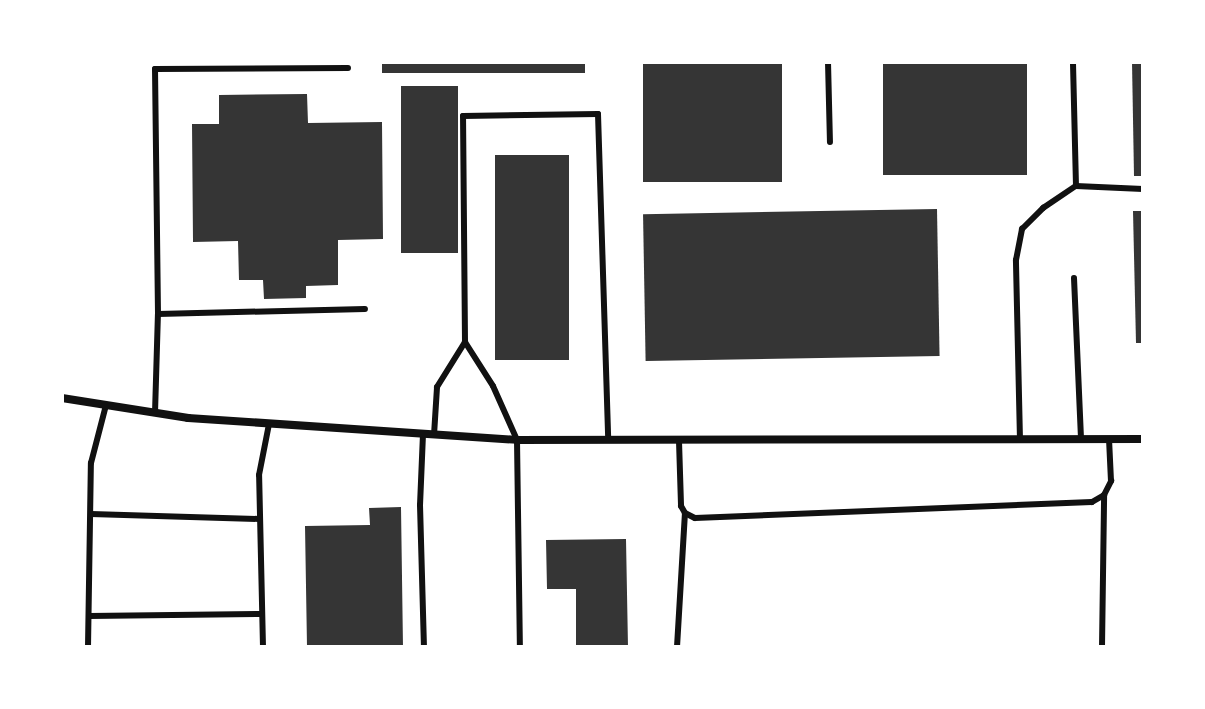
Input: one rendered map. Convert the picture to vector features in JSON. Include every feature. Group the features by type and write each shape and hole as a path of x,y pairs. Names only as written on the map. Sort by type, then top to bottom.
{"street":[{"path":"62,398 155,413 269,424 517,440 1143,439"}],"lane":[{"path":"828,62 830,142"},
{"path":"1073,62 1076,186"},
{"path":"155,413 158,314 155,69 348,68"},
{"path":"520,647 517,440 493,386 465,342 463,116 598,114 608,440"},
{"path":"1020,440 1016,260 1022,229 1043,208 1076,186 1143,189"},
{"path":"1074,278 1081,440"},
{"path":"158,314 365,309"},
{"path":"434,435 437,387 465,342"},
{"path":"88,647 91,463 106,405"},
{"path":"263,647 259,475 269,424"},
{"path":"423,434 420,505 424,647"},
{"path":"1102,647 1104,495 1111,481 1109,439"},
{"path":"677,647 685,513 681,506 679,441"},
{"path":"685,513 695,518 1092,502 1104,495"},
{"path":"91,514 260,519"},
{"path":"89,616 262,614"}],"building":[{"path":"382,62 585,62 585,73 382,73"},
{"path":"643,62 782,62 782,182 643,182"},
{"path":"883,62 1027,62 1027,175 883,175"},
{"path":"1132,62 1143,62 1143,176 1134,176"},
{"path":"401,86 458,86 458,253 401,253"},
{"path":"307,94 308,123 382,122 383,239 338,240 338,285 306,286 306,298 264,299 263,280 239,280 238,241 193,242 192,124 219,124 219,95"},
{"path":"495,155 569,155 569,360 495,360"},
{"path":"937,209 940,356 646,361 643,214"},
{"path":"1133,211 1143,211 1143,343 1136,343"},
{"path":"401,507 403,647 307,647 305,526 370,525 369,508"},
{"path":"626,539 628,647 576,647 576,589 547,589 546,540"}]}
